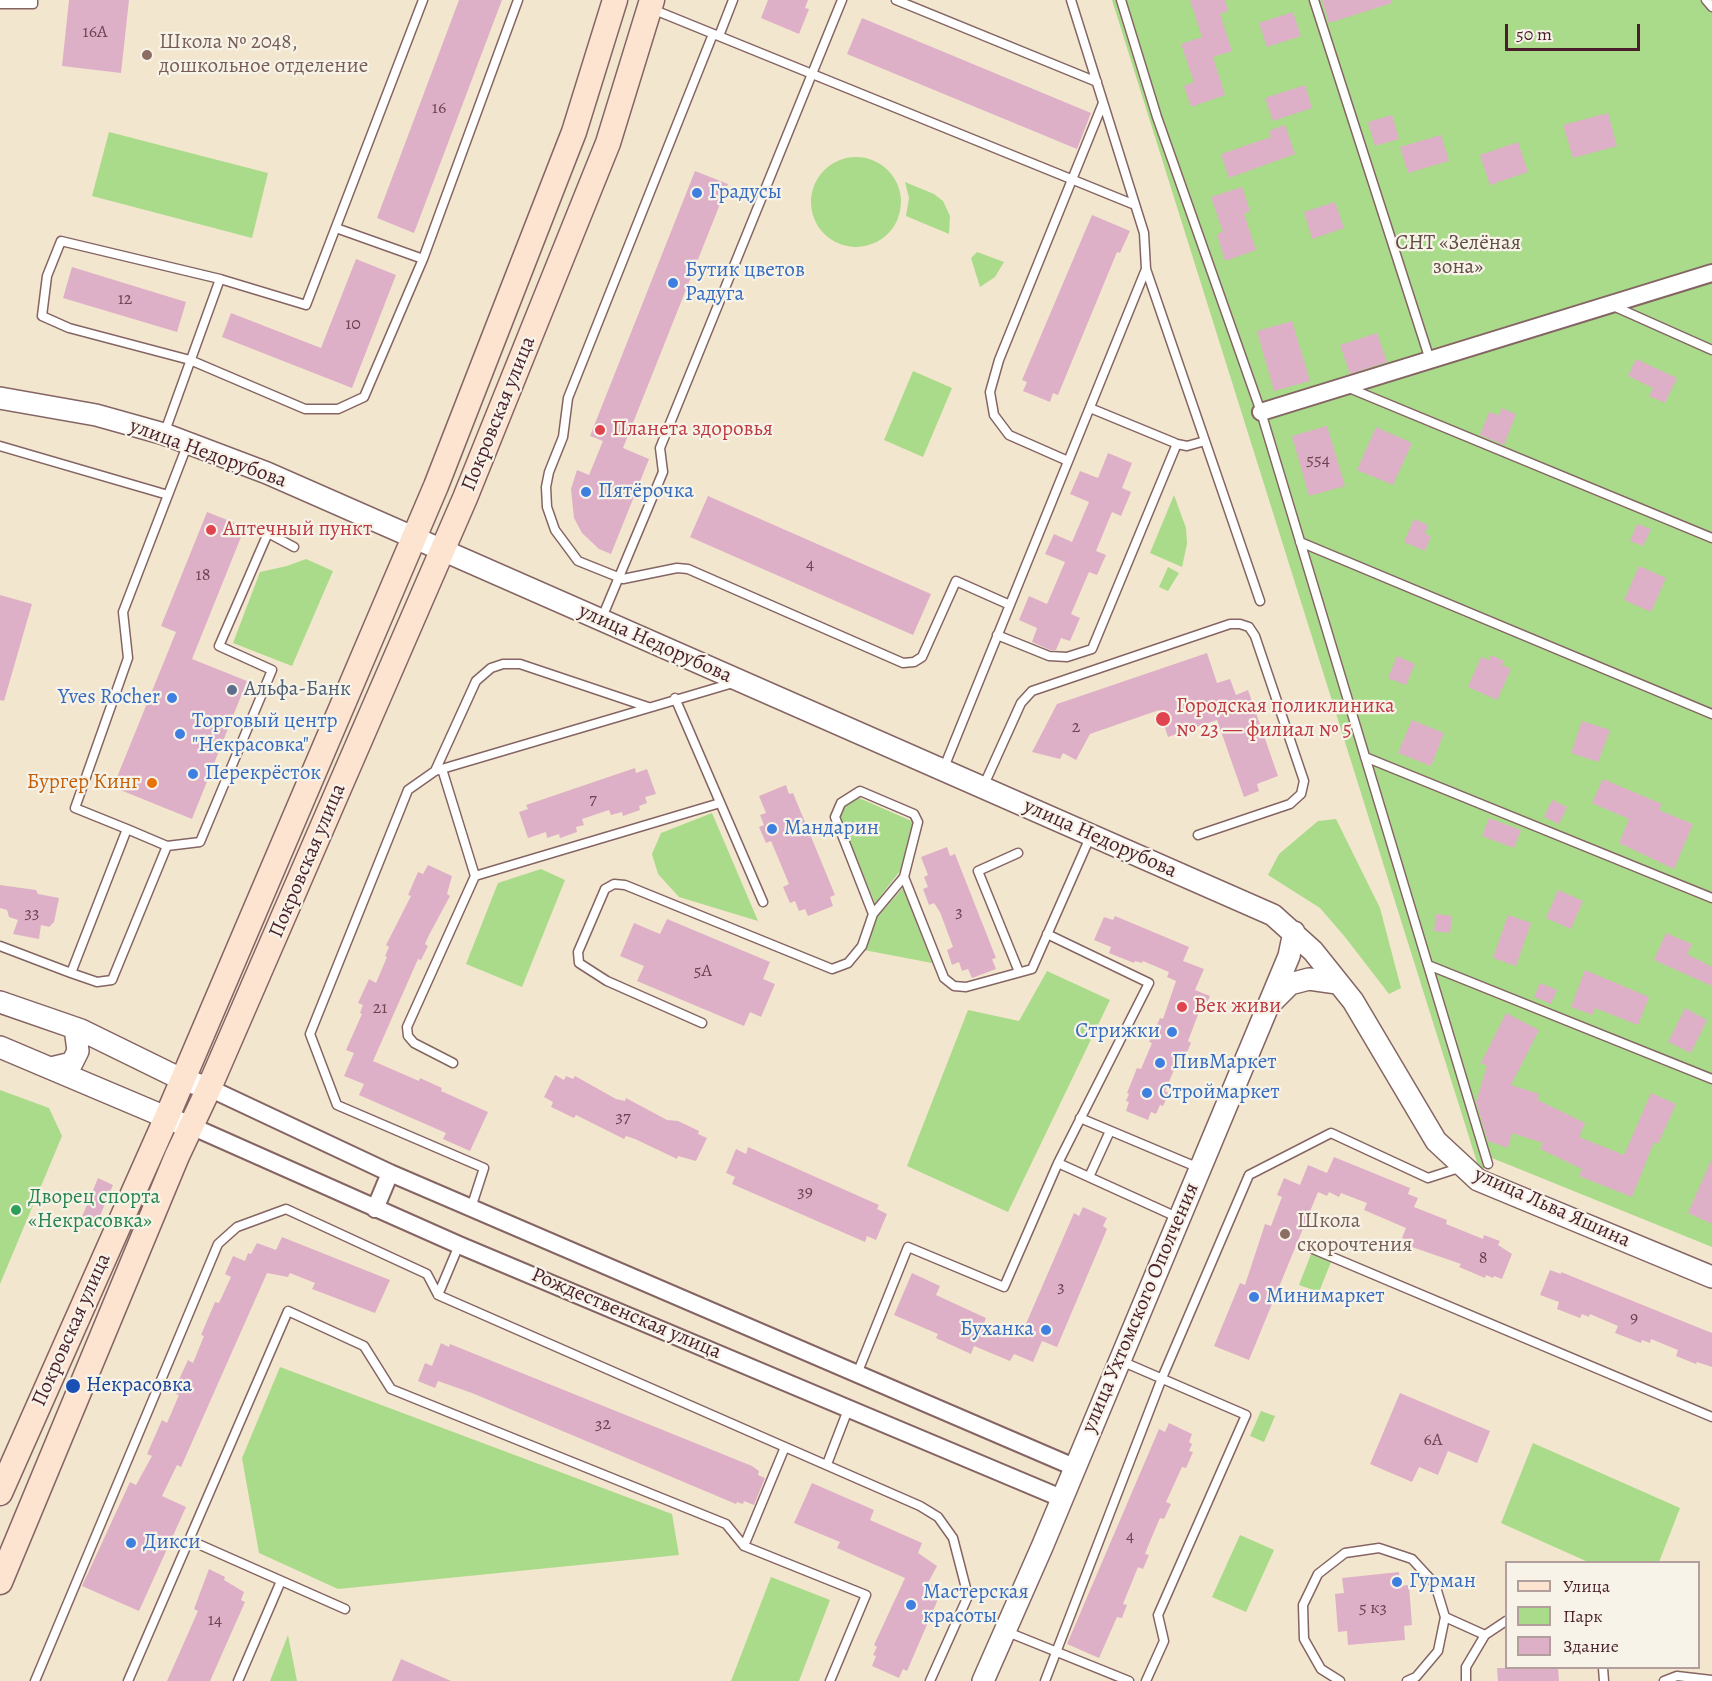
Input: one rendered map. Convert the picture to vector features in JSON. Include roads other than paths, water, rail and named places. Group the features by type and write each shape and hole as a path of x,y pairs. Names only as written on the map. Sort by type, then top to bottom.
{"main road":[{"name":"Покровская улица","path":"0,1493 166,1119 181,1079 414,539 574,132 615,0"},
{"name":"Покровская улица","path":"0,1582 191,1126 441,551 608,143 651,4"}],"street":[{"path":"1261,412 1712,273"},
{"name":"улица Недорубова","path":"0,398 96,415 164,434 267,473 1273,915 1294,932"},
{"name":"улица Льва Яшина","path":"1294,932 1313,951 1353,1001 1436,1141 1462,1167 1478,1180 1712,1277"},
{"name":"улица Ухтомского Ополчения","path":"983,1681 1289,956 1294,932"},
{"path":"1268,1006 1290,984 1309,979 1337,983"},
{"path":"0,1002 75,1028 181,1079 209,1088 390,1173 1074,1467"},
{"path":"51,1068 60,1068 72,1063 78,1051 75,1028"},
{"path":"0,1047 166,1119 191,1126"},
{"name":"Рождественская улица","path":"191,1126 459,1245 1061,1498"},
{"path":"375,1209 390,1173"}],"lane":[{"path":"0,4 33,4 33,0"},
{"path":"423,0 306,305 220,279 61,241 47,276 42,316 69,328 190,360 305,409 338,409 364,397 423,259 518,0"},
{"path":"733,0 716,35 568,399 563,437 549,472 546,488 549,517 568,552 578,561 619,577 632,579 677,568 688,569 903,663 914,662 922,657 956,581 1010,605"},
{"path":"601,621 663,472 660,448 842,0"},
{"path":"896,0 1097,82"},
{"path":"1071,0 1145,239 1146,269 1260,601"},
{"path":"1120,0 1157,117 1261,412 1488,1164"},
{"path":"1314,0 1430,360"},
{"path":"1706,0 1712,7"},
{"path":"651,4 716,35 1135,205"},
{"path":"1068,461 1010,435 994,415 990,392 999,360 1104,103"},
{"path":"336,228 423,259"},
{"path":"943,770 1146,269"},
{"path":"164,434 220,279"},
{"path":"1610,305 1712,350"},
{"path":"1345,386 1712,538"},
{"path":"1090,408 1177,444 1187,446 1205,441"},
{"path":"188,443 123,612 128,658 75,808 167,846 200,842 272,670 219,646 268,533 294,548"},
{"path":"997,635 1049,656 1075,656 1092,649 1177,444"},
{"path":"0,446 168,495"},
{"path":"1300,542 1712,714"},
{"path":"983,788 1021,703 1032,691 1230,624 1240,624 1249,627 1255,636 1304,781 1301,794 1290,804 1198,835"},
{"path":"453,1063 414,1043 408,1036 407,1027 475,876 438,770 476,681 491,668 503,664 520,664 648,707"},
{"path":"471,1208 483,1168 337,1105 310,1034 408,790 438,770 675,698 740,682"},
{"path":"675,698 763,902"},
{"path":"1365,757 1712,898"},
{"path":"702,1023 607,981 579,963 578,952 605,889 614,884 625,885 832,969 848,963 862,946 873,914 904,877 918,822 914,814 860,791 841,803 835,818 873,914"},
{"path":"475,876 720,803"},
{"path":"71,973 127,829"},
{"path":"904,877 944,978 954,986 966,987 1032,969 1091,835"},
{"path":"0,946 97,982 112,980 167,846"},
{"path":"1018,853 978,871 1020,972"},
{"path":"857,1374 908,1247 1004,1287 1058,1163 1149,983 1047,934"},
{"path":"1428,964 1712,1079"},
{"path":"1080,1118 1199,1168"},
{"path":"1089,1177 1110,1131"},
{"path":"1045,1681 1162,1378 1249,1175 1331,1133 1428,1178 1462,1167"},
{"path":"1058,1163 1179,1218"},
{"path":"35,1681 218,1244 237,1227 286,1209 427,1274 438,1296 826,1464 920,1506 938,1517 953,1538 969,1596 930,1681"},
{"path":"438,1296 459,1245"},
{"path":"1313,1249 1712,1417"},
{"path":"128,1681 288,1311 364,1346 390,1389 726,1524 744,1546 866,1595 830,1681"},
{"path":"1120,1361 1246,1415 1158,1616 1164,1641 1146,1681"},
{"path":"826,1464 849,1407"},
{"path":"744,1546 786,1447"},
{"path":"189,1540 345,1609"},
{"path":"1340,1681 1321,1669 1304,1639 1303,1605 1317,1574 1345,1553 1379,1548 1412,1559 1436,1584 1445,1617 1438,1651 1416,1677 1407,1681"},
{"path":"238,1681 281,1581"},
{"path":"1445,1617 1485,1635"},
{"path":"1466,1681 1466,1667 1485,1635 1505,1622"},
{"path":"1005,1631 1129,1681"},
{"path":"1664,1681 1677,1676 1712,1680"}],"place":[{"name":"Школа № 2048, дошкольное отделение","path":"147,55"},
{"name":"Градусы","path":"697,193"},
{"name":"Бутик цветов Радуга","path":"673,283"},
{"name":"Планета здоровья","path":"600,430"},
{"name":"Пятёрочка","path":"586,492"},
{"name":"Аптечный пункт","path":"211,530"},
{"name":"Альфа-Банк","path":"232,690"},
{"name":"Yves Rocher","path":"172,698"},
{"name":"Городская поликлиника № 23 — филиал № 5","path":"1163,719"},
{"name":"Торговый центр \"Некрасовка\"","path":"180,734"},
{"name":"Перекрёсток","path":"193,774"},
{"name":"Бургер Кинг","path":"152,783"},
{"name":"Мандарин","path":"772,829"},
{"name":"Век живи","path":"1182,1007"},
{"name":"Стрижки","path":"1172,1032"},
{"name":"ПивМаркет","path":"1160,1063"},
{"name":"Строймаркет","path":"1147,1093"},
{"name":"Дворец спорта «Некрасовка»","path":"16,1210"},
{"name":"Школа скорочтения","path":"1285,1234"},
{"name":"Минимаркет","path":"1254,1297"},
{"name":"Буханка","path":"1046,1330"},
{"name":"Некрасовка","path":"73,1386"},
{"name":"Дикси","path":"131,1543"},
{"name":"Гурман","path":"1397,1582"},
{"name":"Мастерская красоты","path":"911,1605"}],"park label":[{"name":"СНТ «Зелёная зона»","path":"1458,256"}]}
